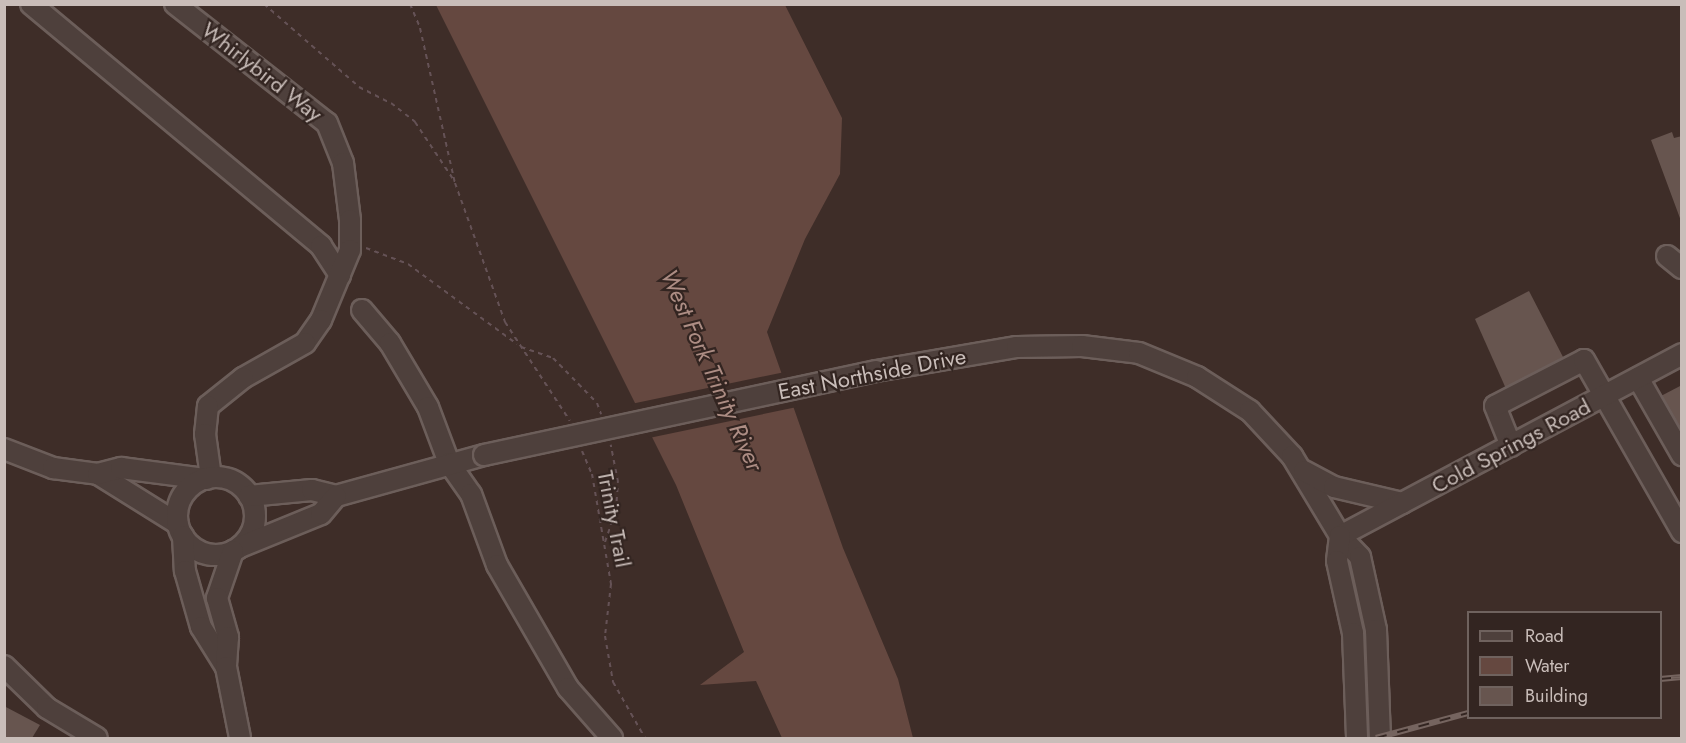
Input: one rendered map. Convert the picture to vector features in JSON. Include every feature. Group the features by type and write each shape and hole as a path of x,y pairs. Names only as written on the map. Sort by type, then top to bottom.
{"street":[{"path":"31,4 321,246 340,275"},
{"name":"Whirlybird Way","path":"175,4 327,123 348,186 350,250 305,344 243,378 208,406 205,434 209,478"},
{"path":"362,310 414,382 449,463 471,494 497,565 568,688 612,738"},
{"name":"East Northside Drive","path":"249,496 312,490 336,496 484,455 876,371 1017,347 1082,346 1139,352 1197,377 1250,411 1302,470 1340,536 1360,557 1376,630 1380,738"},
{"name":"Cold Springs Road","path":"1340,536 1682,354"},
{"path":"1511,446 1495,406 1584,360 1602,397 1682,532"},
{"path":"1638,378 1682,455"},
{"path":"4,449 53,468 98,474 121,468 236,482 249,496 254,527 236,549 218,598 228,637 226,667 240,738"},
{"path":"1302,470 1334,487 1402,503"},
{"path":"98,474 181,530 203,552 236,549"},
{"path":"209,478 181,499 181,530 185,571 201,627 226,667"},
{"name":"East Northside Drive","path":"236,549 321,514 336,496"},
{"path":"1340,536 1337,561 1353,633 1357,738"},
{"path":"4,666 47,708 94,738"}],"path":[{"path":"264,4 359,87 392,103 415,122 455,183"},
{"path":"410,4 420,28 455,183 505,322 574,430"},
{"path":"350,250 373,248 408,264 520,346 553,358 597,403 604,424"},
{"path":"604,544 616,510 618,482 607,434"},
{"name":"Trinity Trail","path":"578,441 592,474 611,584 605,636 613,682 645,738"}],"water":[{"name":"West Fork Trinity River","path":"436,5 785,5 842,118 840,174 805,239 767,332 843,548 898,679 913,738 782,738 756,681 700,685 744,652 676,485"}],"pier":[{"path":"785,372 797,407 649,438 631,404"}],"building":[{"path":"1672,132 1674,138 1682,136 1681,221 1651,140"},
{"path":"1529,291 1563,357 1507,391 1475,319"},
{"path":"1682,385 1682,431 1678,433 1659,397"},
{"path":"4,706 40,725 32,738 4,738"}],"railway":[{"path":"1662,679 1682,677"},
{"path":"1376,738 1467,713"}]}
